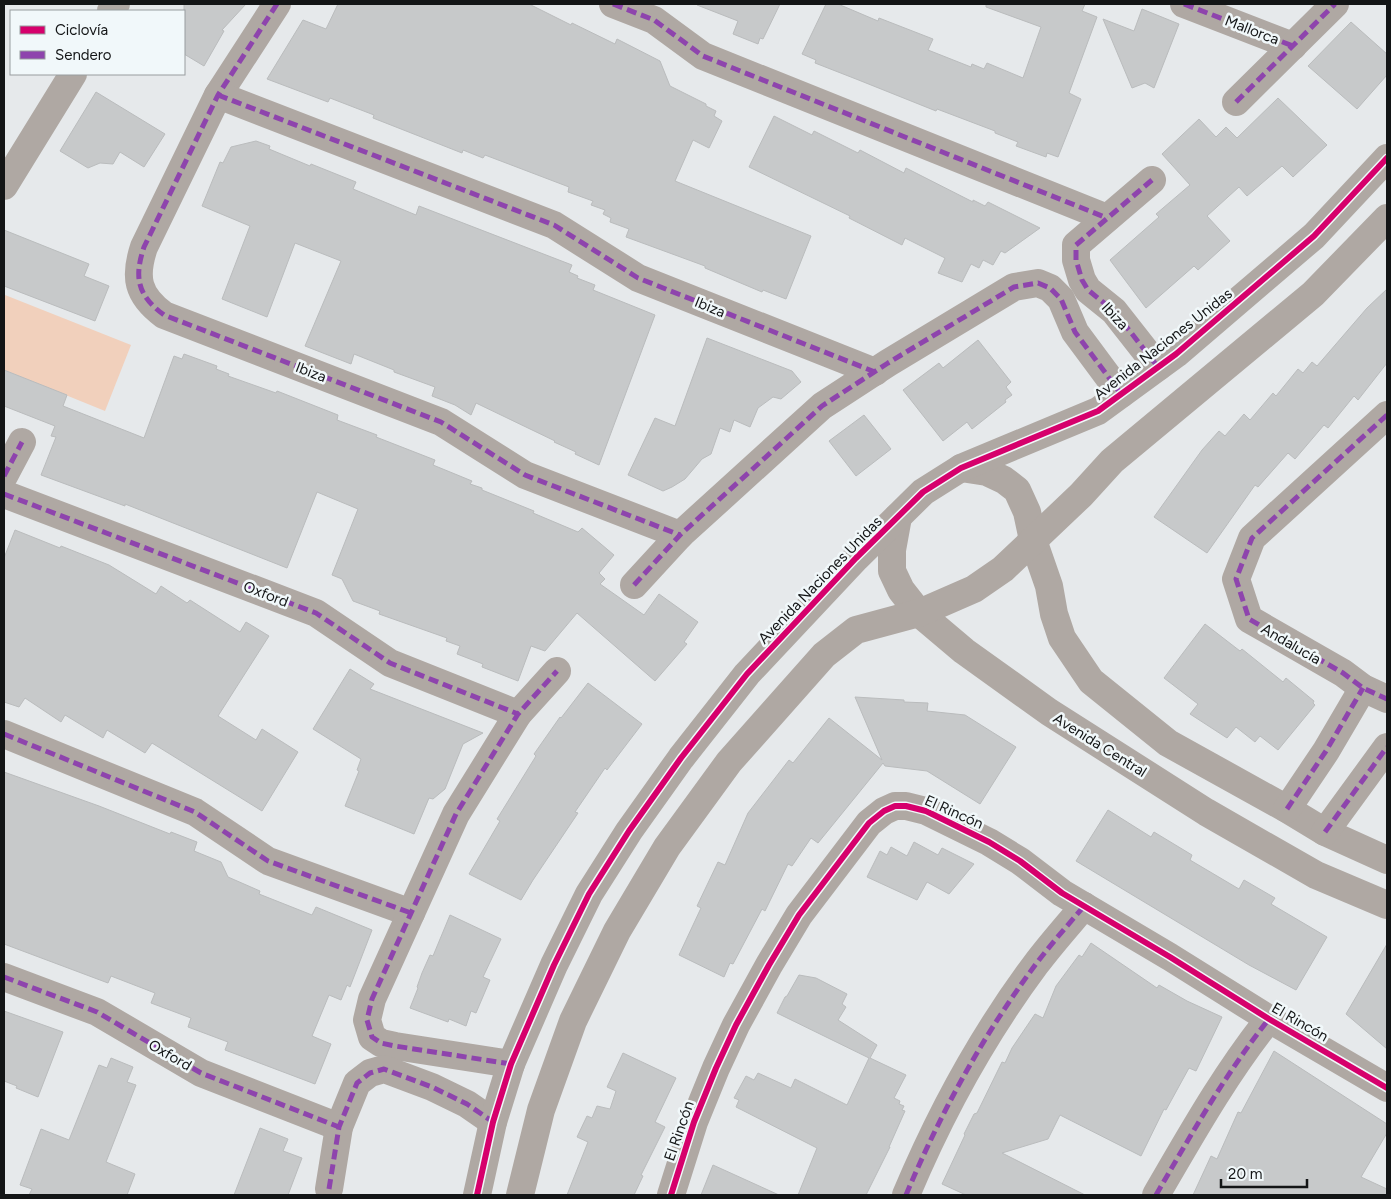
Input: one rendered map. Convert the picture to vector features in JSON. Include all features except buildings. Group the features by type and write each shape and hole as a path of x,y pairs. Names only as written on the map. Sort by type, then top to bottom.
{"street":[{"name":"Ibiza","path":"277,4 218,95 144,247 139,263 138,276 140,288 152,306 164,315 441,422 525,475 680,535"},
{"path":"613,4 654,20 703,56 1107,218"},
{"name":"Mallorca","path":"1184,4 1293,46"},
{"name":"Mallorca","path":"1236,102 1335,4"},
{"path":"4,186 72,75"},
{"name":"Ibiza","path":"218,95 554,225 638,278 875,372"},
{"name":"Avenida Naciones Unidas","path":"477,1195 493,1122 511,1064 554,965 585,902 629,831 681,758 747,674 856,558 924,492 961,468 1098,411 1158,367 1314,236 1387,158"},
{"name":"Ibiza","path":"1152,180 1076,246 1076,260 1082,280 1088,290 1114,311 1158,367"},
{"path":"520,1195 541,1110 573,1021 617,931 667,847 730,762 824,655 856,630 919,613 974,589 1003,569 1081,496 1112,462 1313,294 1387,218"},
{"path":"634,585 680,535 822,406 1014,287 1038,283 1050,288 1061,299 1075,332 1121,394"},
{"path":"1257,285 1287,316"},
{"name":"Andalucía","path":"1387,416 1252,538 1236,579 1249,620 1342,673 1363,688 1387,699"},
{"path":"4,476 22,442"},
{"path":"961,468 987,472 1004,480 1017,490 1027,512 1033,540 1049,586 1054,614 1062,638 1090,681 1168,743 1325,832 1387,860"},
{"name":"Oxford","path":"4,494 316,613 390,663 518,714"},
{"name":"Avenida Central","path":"898,517 892,550 892,571 901,590 919,613 964,651 1049,712 1206,812 1316,875 1387,905"},
{"path":"511,1064 381,1043 372,1037 367,1020 372,999 456,814 518,714 557,671"},
{"path":"1287,809 1326,751 1363,688"},
{"path":"4,734 195,812 268,861 411,913"},
{"path":"1325,832 1387,747"},
{"name":"El Rincón","path":"672,1195 694,1122 716,1068 736,1025 768,965 799,915 869,823 884,811 895,806 917,808 953,823 989,842 1013,856 1062,893 1268,1019 1387,1088"},
{"path":"906,1195 945,1112 986,1039 1036,964 1084,906"},
{"name":"Oxford","path":"4,977 97,1012 201,1073 339,1127"},
{"name":"El Rincón","path":"1156,1195 1209,1103 1242,1052 1268,1019"},
{"path":"329,1189 339,1127 357,1083 370,1073 384,1069 432,1087 467,1104 493,1122"}],"shaded area":[{"path":"5,295 131,345 105,411 4,370"}],"marked path":[{"path":"277,4 218,95 144,247 139,267 139,276 140,285 148,300 164,315 441,422 525,475 680,535"},
{"path":"613,4 654,20 703,56 1107,218"},
{"path":"1184,4 1293,46"},
{"path":"1236,102 1335,4"},
{"path":"218,95 554,225 638,278 875,372"},
{"path":"1152,180 1076,245 1076,260 1082,280 1088,290 1114,311 1158,367"},
{"path":"634,585 680,535 822,406 888,363 1014,287 1038,283 1050,288 1061,299 1075,332 1121,394"},
{"path":"1387,415 1252,538 1236,579 1249,619 1343,673 1363,688 1387,699"},
{"path":"4,476 22,442"},
{"path":"4,494 316,613 390,663 518,714"},
{"path":"511,1064 381,1043 372,1037 367,1020 372,999 456,814 518,714 557,671"},
{"path":"1287,809 1326,751 1363,688"},
{"path":"4,734 195,812 268,861 411,913"},
{"path":"1325,832 1387,747"},
{"path":"906,1195 948,1105 998,1019 1036,964 1084,906"},
{"path":"4,977 97,1012 201,1073 339,1127"},
{"path":"1156,1195 1223,1083 1269,1019"},
{"path":"329,1189 339,1127 357,1083 370,1073 384,1069 432,1087 467,1104 493,1122"}],"cycle path":[{"path":"477,1195 493,1122 511,1064 554,965 589,894 629,831 681,758 747,674 856,558 923,492 961,468 1098,411 1176,354 1314,236 1387,158"},
{"path":"671,1195 694,1122 716,1068 736,1025 769,965 799,915 869,823 884,811 895,806 906,806 926,811 989,842 1020,861 1062,893 1269,1019 1387,1088"}]}
